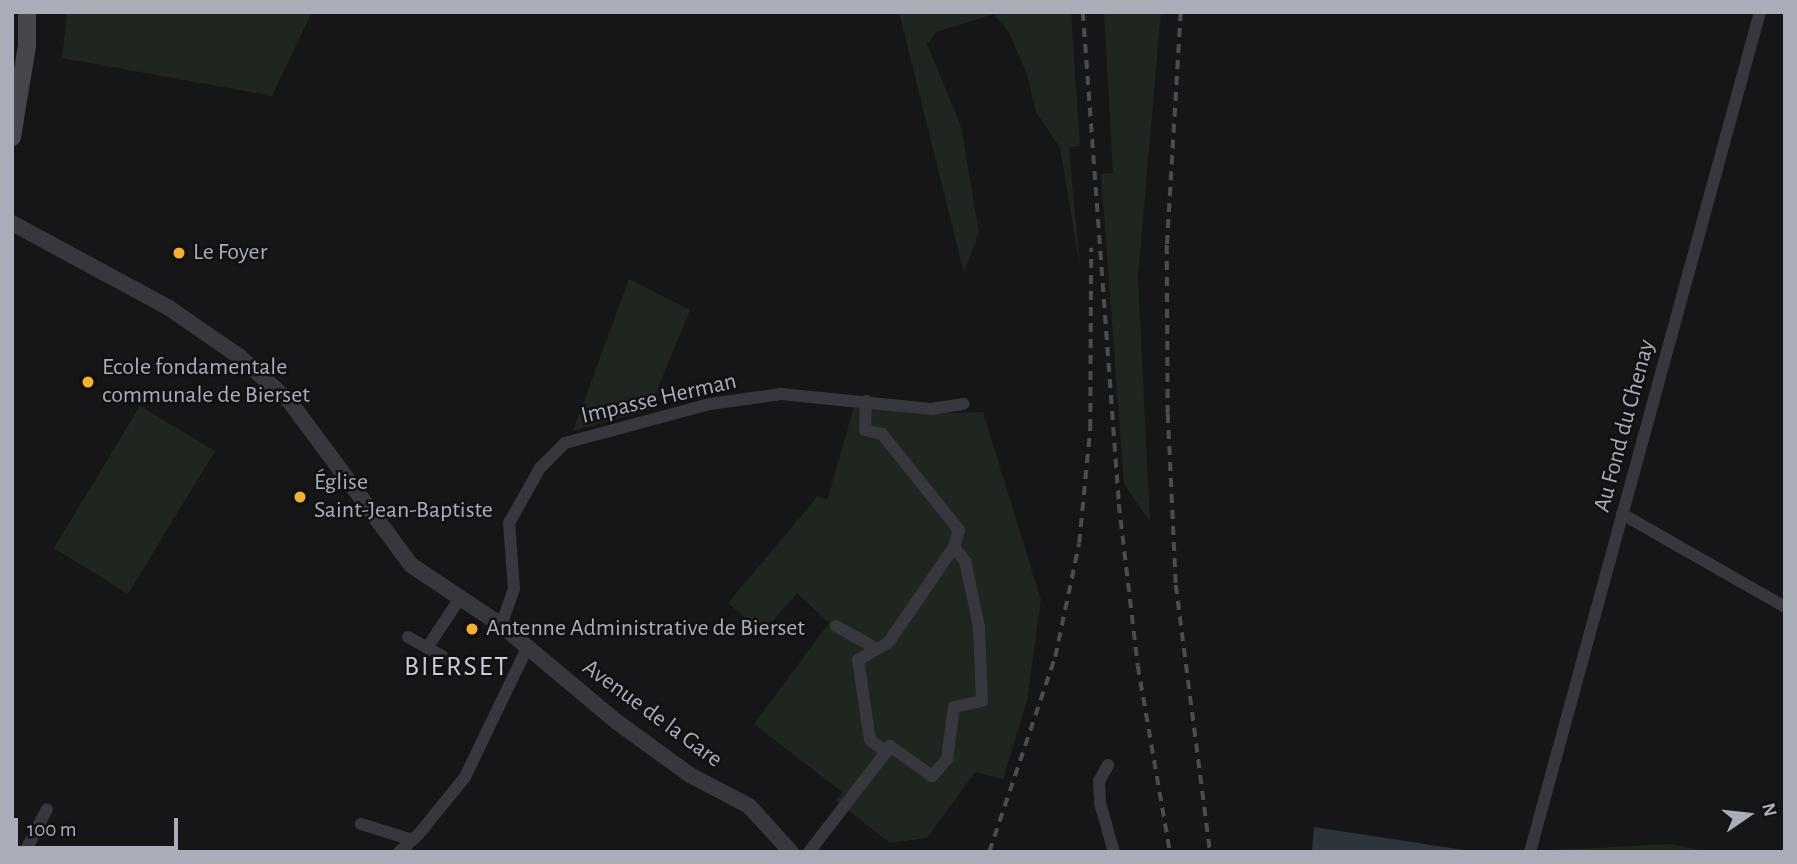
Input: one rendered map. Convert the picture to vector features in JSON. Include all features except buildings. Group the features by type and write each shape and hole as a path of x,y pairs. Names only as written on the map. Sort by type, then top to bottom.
{"main road":[{"path":"12,137 27,45 27,12"}],"street":[{"name":"Au Fond du Chenay","path":"1530,852 1760,12"},
{"name":"Avenue de la Gare","path":"12,223 141,296 169,308 188,324 240,357 290,402 393,546 411,565 501,625 690,775 748,806 792,852"},
{"name":"Impasse Herman","path":"501,625 514,589 509,523 540,468 565,443 722,402 781,394 931,409 964,404"},
{"path":"866,401 865,430 882,434 959,530 954,547 888,643 858,660 870,740 886,752"},
{"path":"1622,514 1785,607"},
{"path":"809,852 890,746 932,776 947,759 954,707 982,701 979,627 965,561 954,547"},
{"path":"427,648 460,598"},
{"path":"836,626 877,649"},
{"path":"408,637 442,656"},
{"path":"399,852 465,777 527,648"},
{"path":"1108,765 1099,781 1100,803 1114,852"},
{"path":"25,852 47,809"},
{"path":"361,824 412,840"}],"shaded area":[{"path":"67,12 312,12 272,96 62,58"},
{"path":"899,12 1071,12 1080,146 1069,147 1080,267 1060,148 1036,112 1027,74 1009,33 994,14 936,32 927,44 961,126 979,232 964,273"},
{"path":"1104,12 1161,12 1138,277 1150,522 1124,484 1101,174 1113,173"},
{"path":"629,279 690,310 649,410 573,431"},
{"path":"855,404 921,414 983,412 1041,600 1027,701 1003,779 975,772 927,838 890,843 836,801 842,792 754,724 829,623 797,593 763,633 728,603 818,496 827,500"},
{"path":"140,406 215,451 128,594 54,548"},
{"path":"1314,827 1477,852 1312,852"},
{"path":"1671,844 1708,852 1535,852 1535,851"}],"railway":[{"path":"1083,12 1119,504 1138,666 1170,852"},
{"path":"1181,12 1167,245 1168,414 1176,585 1210,852"},
{"path":"989,852 1055,657 1079,543 1090,428 1091,248"}],"place":[{"name":"Le Foyer","path":"179,253"},
{"name":"Ecole fondamentale communale de Bierset","path":"88,382"},
{"name":"Église Saint-Jean-Baptiste","path":"300,497"},
{"name":"Antenne Administrative de Bierset","path":"472,629"}],"district":[{"name":"BIERSET","path":"457,667"}]}
